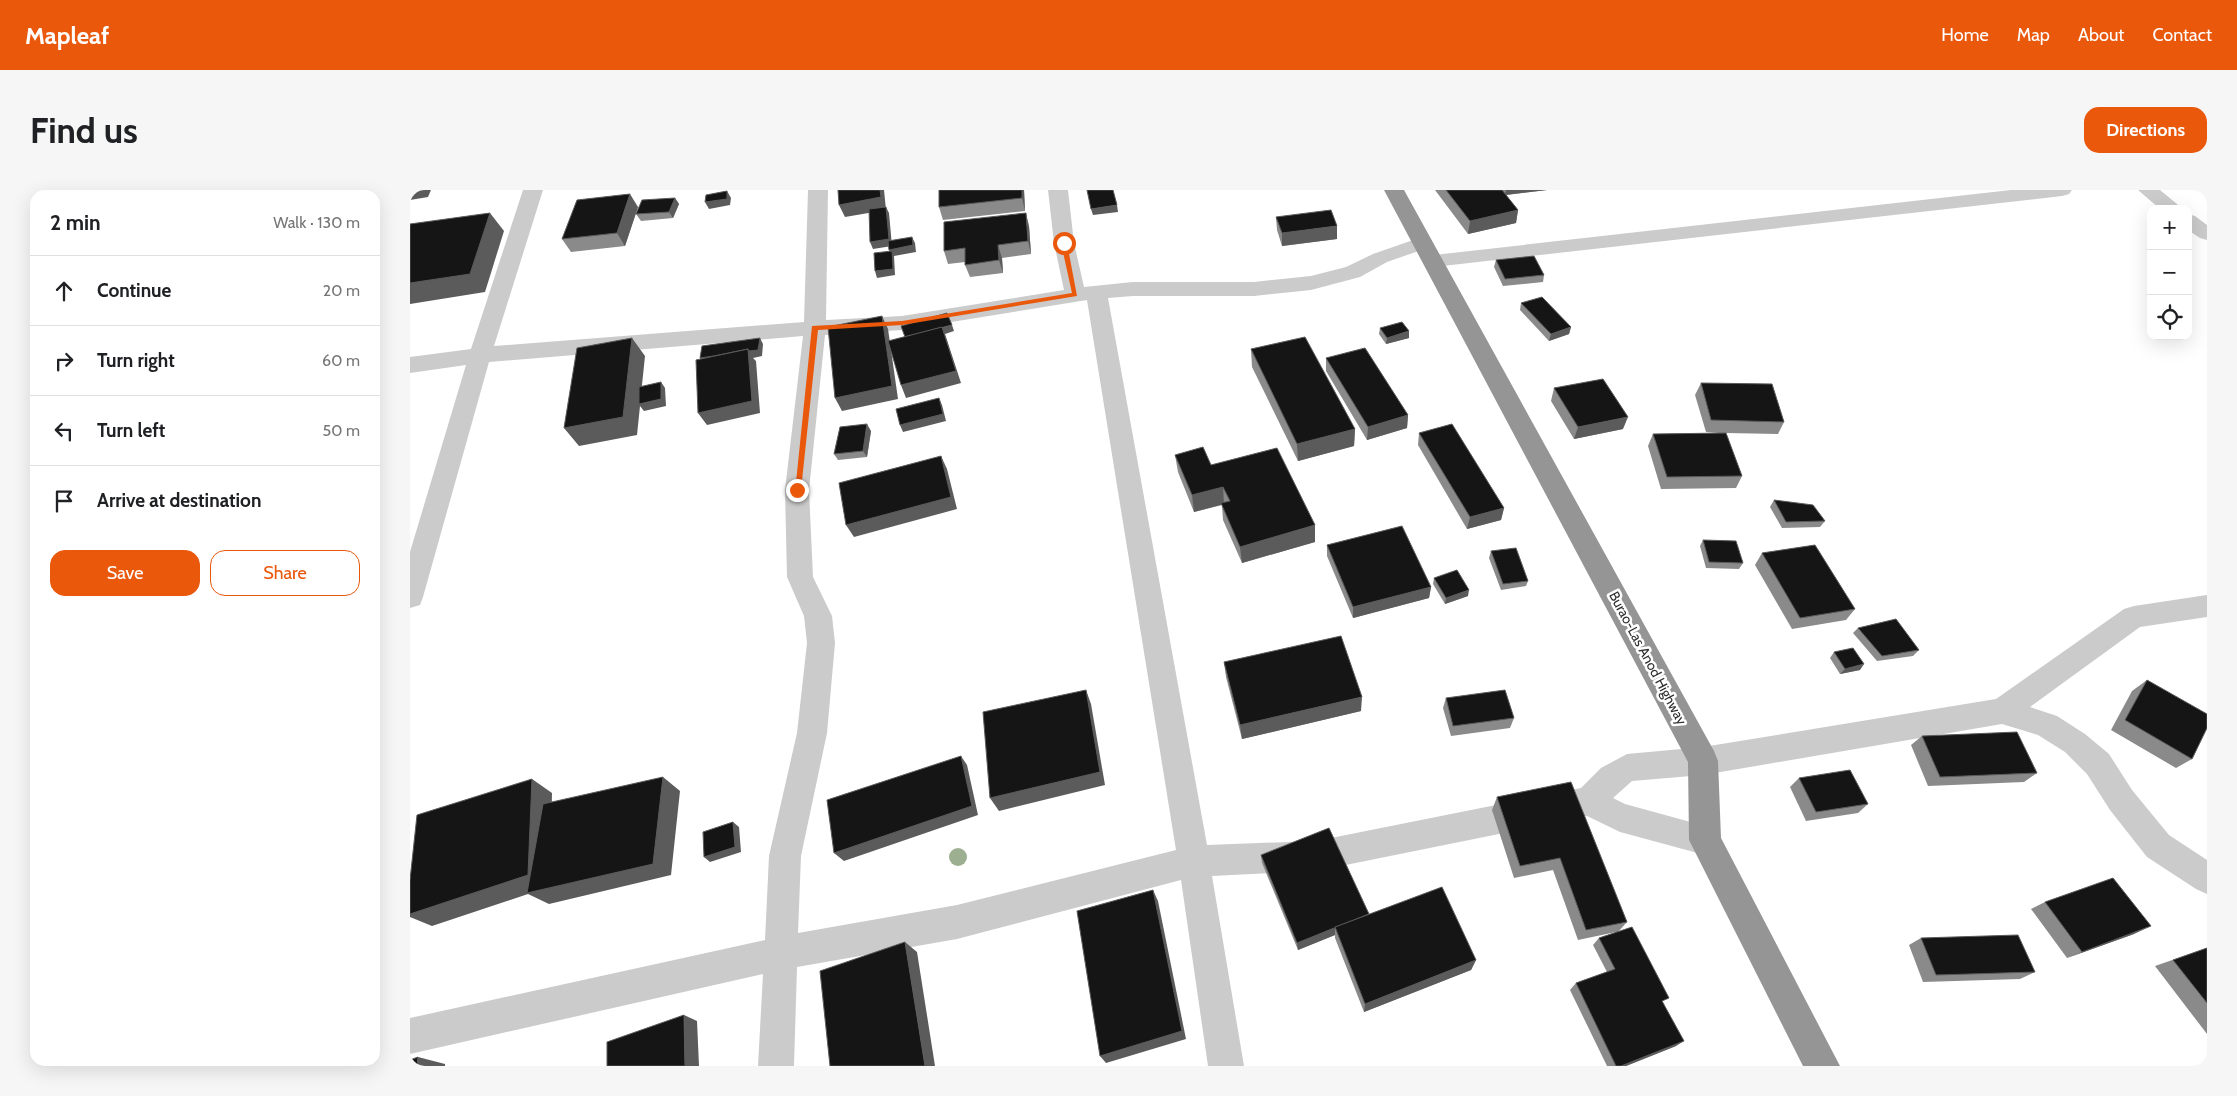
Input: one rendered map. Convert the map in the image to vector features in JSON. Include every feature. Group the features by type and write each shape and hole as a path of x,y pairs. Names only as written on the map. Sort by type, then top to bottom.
{"highway":[{"name":"Burao-Las Anod Highway","path":"1394,190 1703,762 1705,840 1822,1066"}],"street":[{"path":"410,597 480,356 533,190"},
{"path":"776,1066 785,856 812,733 821,643 818,616 800,578 797,490 815,328 818,190"},
{"path":"1058,190 1064,243 1085,293 1194,861 1226,1066"},
{"path":"1908,190 1925,206"},
{"path":"410,365 480,356 815,328 902,323 1085,293 1133,289 1254,289 1310,283 1353,272 1380,258 1925,206 2062,190"},
{"path":"2148,190 2168,205"},
{"path":"2192,223 2207,234"},
{"path":"410,1036 780,953 957,922 1194,861 1316,856 1589,801 1612,778 1627,768 1703,762 2002,711 2134,617 2207,606"},
{"path":"2002,711 2047,725 2075,743 2098,764 2121,800 2158,846 2207,878"},
{"path":"1589,801 1620,817 1705,840"}],"building":[{"path":"838,190 880,190 881,197 839,205"},
{"path":"939,190 1022,190 1022,198 939,207"},
{"path":"1087,190 1113,190 1117,205 1091,209"},
{"path":"1446,190 1502,190 1518,210 1470,221"},
{"path":"727,191 727,199 705,202 706,195"},
{"path":"630,194 617,233 562,239 577,200"},
{"path":"675,198 669,212 636,214 642,200"},
{"path":"886,207 889,239 870,242 869,209"},
{"path":"1331,210 1337,226 1282,233 1276,217"},
{"path":"490,213 470,274 410,283 410,224"},
{"path":"1026,213 1028,241 998,245 999,260 965,265 965,248 944,251 944,222"},
{"path":"912,237 913,245 889,250 888,241"},
{"path":"892,251 893,269 875,271 874,253"},
{"path":"1534,256 1544,275 1505,279 1496,260"},
{"path":"1542,297 1571,327 1551,334 1521,303"},
{"path":"947,313 952,325 905,337 901,326"},
{"path":"882,316 892,386 835,398 828,327"},
{"path":"1402,322 1409,331 1387,338 1380,328"},
{"path":"942,327 956,371 901,385 888,341"},
{"path":"1305,337 1355,429 1297,444 1251,349"},
{"path":"632,338 623,417 564,428 577,348"},
{"path":"760,338 758,350 749,351 748,349 700,358 702,346"},
{"path":"1365,348 1408,415 1368,427 1326,358"},
{"path":"748,349 752,401 698,413 696,360"},
{"path":"1603,379 1628,417 1578,427 1554,388"},
{"path":"661,382 661,399 639,404 639,387"},
{"path":"1701,383 1772,384 1784,422 1711,420"},
{"path":"939,398 943,414 900,425 896,409"},
{"path":"867,424 863,451 834,454 840,427"},
{"path":"1452,424 1504,508 1470,517 1419,433"},
{"path":"1726,433 1742,476 1667,477 1653,434"},
{"path":"1203,447 1211,465 1277,448 1315,525 1240,547 1221,503 1230,501 1223,487 1192,495 1175,455"},
{"path":"941,456 951,497 846,525 839,483"},
{"path":"1774,500 1813,505 1825,521 1786,522"},
{"path":"1402,526 1431,587 1353,607 1327,545"},
{"path":"1703,540 1736,541 1743,563 1709,562"},
{"path":"1815,545 1855,609 1800,618 1762,553"},
{"path":"1516,548 1528,581 1503,584 1491,551"},
{"path":"1457,570 1469,590 1446,598 1434,578"},
{"path":"1896,619 1919,650 1882,656 1858,628"},
{"path":"1341,636 1362,697 1240,725 1224,662"},
{"path":"1853,648 1864,664 1845,669 1834,652"},
{"path":"2147,680 2207,714 2207,728 2192,759 2125,720"},
{"path":"1086,690 1100,772 990,798 983,712"},
{"path":"1505,690 1514,718 1453,726 1446,698"},
{"path":"2017,732 2037,773 1940,777 1922,736"},
{"path":"961,756 972,806 834,853 827,800"},
{"path":"1850,770 1868,804 1816,812 1799,778"},
{"path":"663,777 653,864 527,893 543,804"},
{"path":"532,779 528,875 410,914 410,880 417,815"},
{"path":"1571,782 1627,922 1586,930 1560,858 1520,866 1497,797"},
{"path":"733,822 735,847 704,857 703,832"},
{"path":"1329,828 1369,914 1297,943 1261,855"},
{"path":"2113,878 2151,926 2082,952 2045,902"},
{"path":"1442,887 1476,960 1365,1004 1335,927"},
{"path":"1153,890 1182,1031 1100,1056 1077,911"},
{"path":"1632,927 1669,998 1662,1001 1684,1041 1621,1066 1616,1066 1576,983 1615,969 1599,938"},
{"path":"2018,935 2035,972 1936,975 1921,938"},
{"path":"905,942 925,1066 830,1066 820,971"},
{"path":"2207,948 2207,1003 2173,960"},
{"path":"684,1015 685,1066 607,1066 607,1042"},
{"path":"418,1057 417,1066 410,1066 410,1060"}],"route":[{"path":"797,490 815,328 902,323 1075,294 1064,243"}]}
